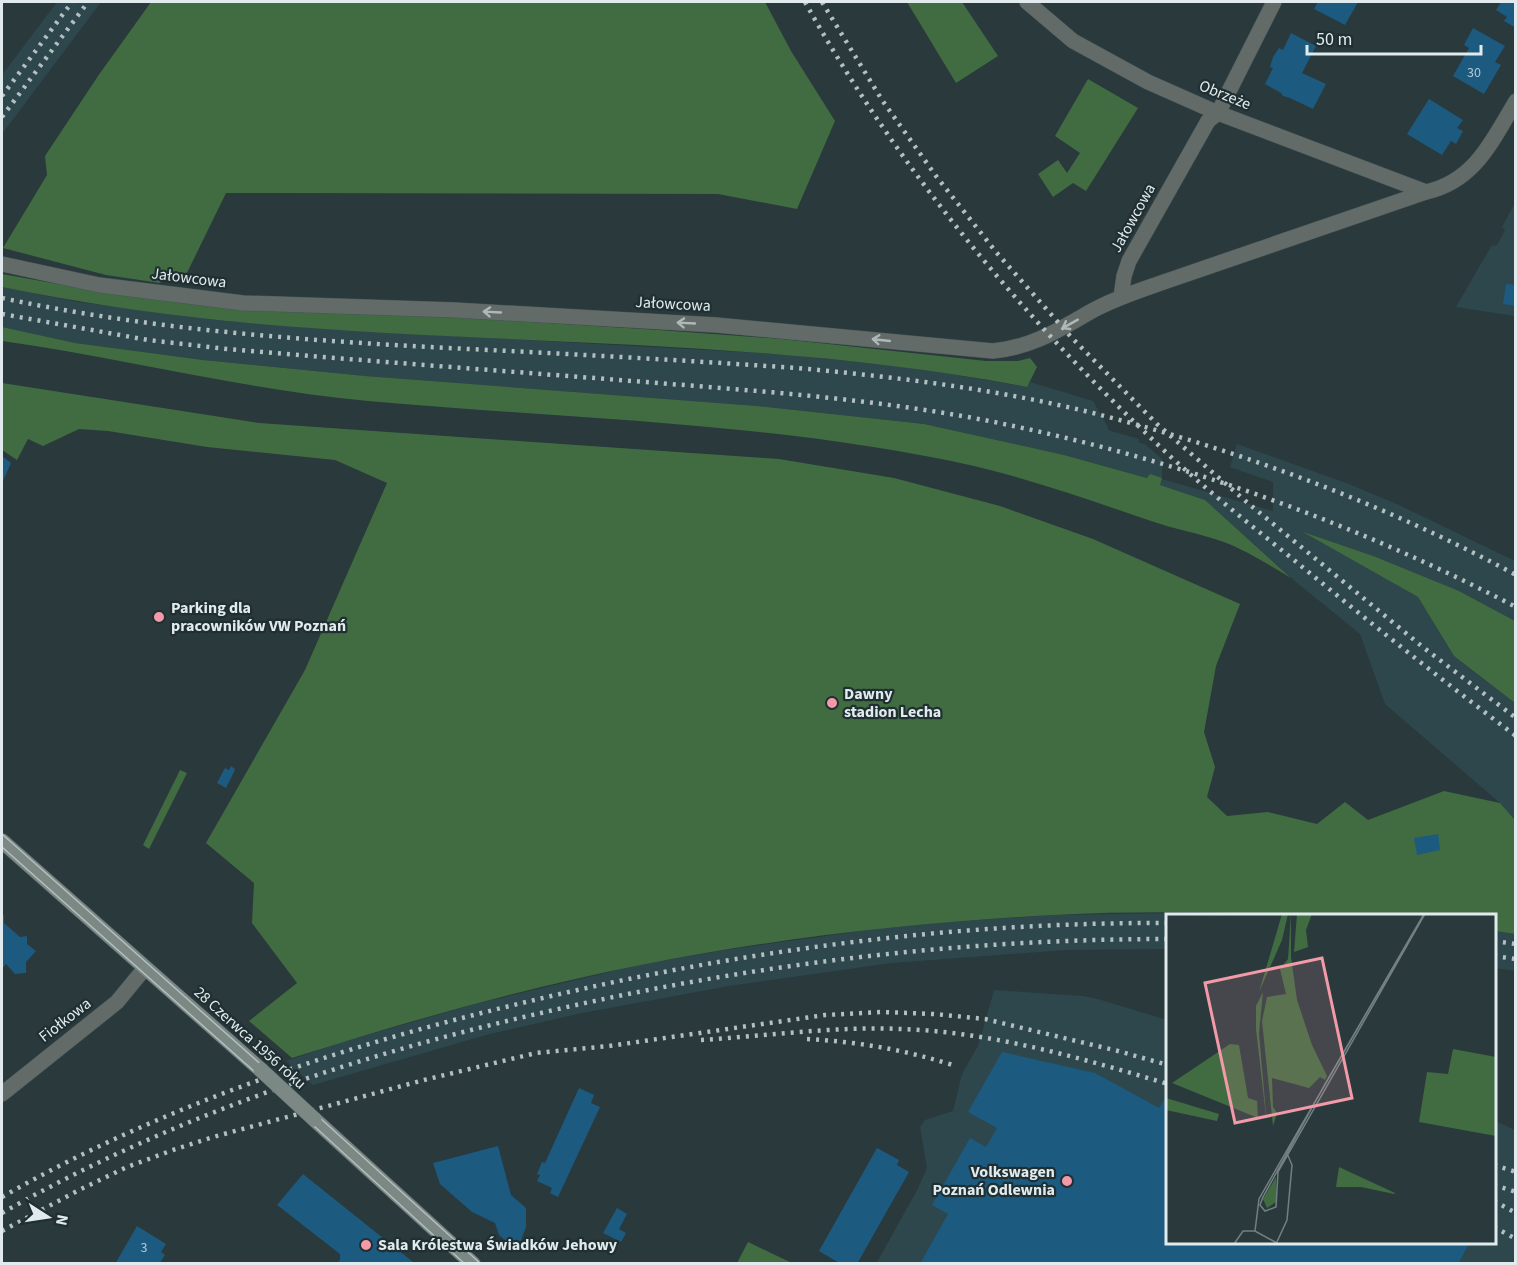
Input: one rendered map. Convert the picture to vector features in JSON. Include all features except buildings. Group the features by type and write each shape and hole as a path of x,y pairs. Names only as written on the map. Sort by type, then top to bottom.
{"street":[{"name":"Obrzeże","path":"1027,2 1073,41 1148,82 1218,113 1426,192"},
{"name":"Jałowcowa","path":"2,264 99,285 243,303 455,310 716,325 972,350 1010,349 1034,342 1121,297 1129,261 1208,121 1218,113 1274,2"},
{"path":"1121,297 1426,192 1443,189 1458,180 1481,157 1515,101"},
{"name":"28 Czerwca 1956 roku","path":"2,841 261,1070 473,1263"},
{"name":"Fiołkowa","path":"2,1094 117,1002 145,968"}],"shaded area":[{"path":"57,2 101,2 2,134 2,75"},
{"path":"1515,203 1515,316 1456,307 1492,245 1496,246 1501,238 1505,230 1502,227"},
{"path":"2,287 78,302 227,321 794,355 922,369 1026,387 1030,382 1093,401 1108,430 1139,439 1139,443 1145,444 1162,459 1162,478 1150,475 1148,478 1064,455 924,424 757,406 365,376 203,360 75,343 2,327"},
{"path":"1237,444 1349,484 1399,505 1515,561 1515,621 1459,591 1307,534 1418,597 1454,656 1515,703 1515,820 1500,803 1385,704 1360,634 1296,582 1205,500 1160,485 1162,479 1273,511 1273,482 1230,467"},
{"path":"1227,912 1302,914 1166,914 1166,949 1066,950 892,963 729,986 577,1014 486,1035 313,1085 286,1061 336,1044 479,1003 639,965 725,950 898,926 1054,915"},
{"path":"1496,931 1515,934 1515,971 1496,968"},
{"name":"Volkswagen Poznań Odlewnia","path":"994,990 1083,996 1166,1020 1166,1244 1496,1244 1496,1121 1515,1130 1515,1263 876,1264 927,1168 920,1127 925,1120 953,1111 962,1074 978,1046"}],"green space":[{"path":"151,2 765,2 791,51 835,121 797,209 718,194 226,193 184,279 169,274 160,283 106,275 3,248 47,175 45,156"},
{"path":"907,2 962,2 998,56 956,83"},
{"path":"1088,79 1138,108 1086,191 1073,183 1053,197 1038,174 1058,160 1067,173 1080,153 1055,136"},
{"path":"2,274 119,295 271,311 468,318 659,330 782,339 986,361 1018,361 1030,358 1037,367 1027,387 927,371 828,359 227,321 114,307 2,287"},
{"path":"2,327 75,343 203,360 365,376 757,406 924,424 1064,455 1147,478 1150,474 1162,478 1160,485 1205,500 1291,578 1248,553 1212,538 1160,524 1019,478 974,466 899,451 748,431 322,396 2,341"},
{"path":"2,383 259,423 779,459 894,478 1000,506 1093,539 1240,604 1216,666 1204,732 1215,767 1207,797 1227,816 1268,812 1317,824 1345,802 1368,820 1444,791 1500,803 1515,820 1515,934 1496,931 1496,914 1198,912 1054,915 846,932 692,955 553,984 465,1007 292,1058 249,1021 297,983 252,923 254,883 206,843 305,670 387,483 335,460 207,447 108,431 79,429 43,446 28,439 17,460 2,450"},
{"path":"1303,532 1373,556 1459,591 1515,621 1515,703 1454,656 1418,597"},
{"path":"180,770 187,773 149,849 143,845"},
{"path":"748,1242 792,1263 737,1263"}],"tram line":[{"path":"2,834 481,1264"},
{"path":"2,847 256,1073 465,1264"}],"railway":[{"path":"2,96 72,2"},
{"path":"2,117 88,2"},
{"path":"805,2 878,121 961,233 1006,287 1101,389 1167,454 1218,498 1401,647 1516,736"},
{"path":"822,2 882,100 936,176 996,252 1072,338 1158,425 1249,504 1424,648 1516,718"},
{"path":"2,298 62,310 244,334 797,368 871,375 1020,397 1147,428 1202,444 1309,481 1414,525 1516,575"},
{"path":"2,314 148,340 227,349 775,392 861,401 989,421 1125,453 1259,495 1390,547 1516,607"},
{"path":"2,1197 62,1164 125,1134 252,1082 384,1040 518,1004 678,969 840,944 922,934 1004,928 1166,923"},
{"path":"2,1213 130,1148 264,1093 401,1049 541,1013 696,981 852,958 1010,944 1166,939"},
{"path":"1496,941 1516,944"},
{"path":"1496,956 1516,959"},
{"path":"2,1231 127,1167 173,1150 424,1080 536,1053 609,1046 825,1015 882,1012 985,1019 1166,1064"},
{"path":"701,1040 876,1028 935,1031 1036,1048 1166,1083"},
{"path":"807,1039 883,1048 919,1055 956,1066"},
{"path":"1496,1166 1516,1172"},
{"path":"1496,1186 1516,1192"},
{"path":"1496,1202 1516,1213"},
{"path":"1496,1228 1516,1239"}],"place":[{"name":"Parking dla pracowników VW Poznań","path":"159,617"},
{"name":"Dawny stadion Lecha","path":"832,703"},
{"name":"Volkswagen Poznań Odlewnia","path":"1067,1181"},
{"name":"Sala Królestwa Świadków Jehowy","path":"366,1245"}]}
